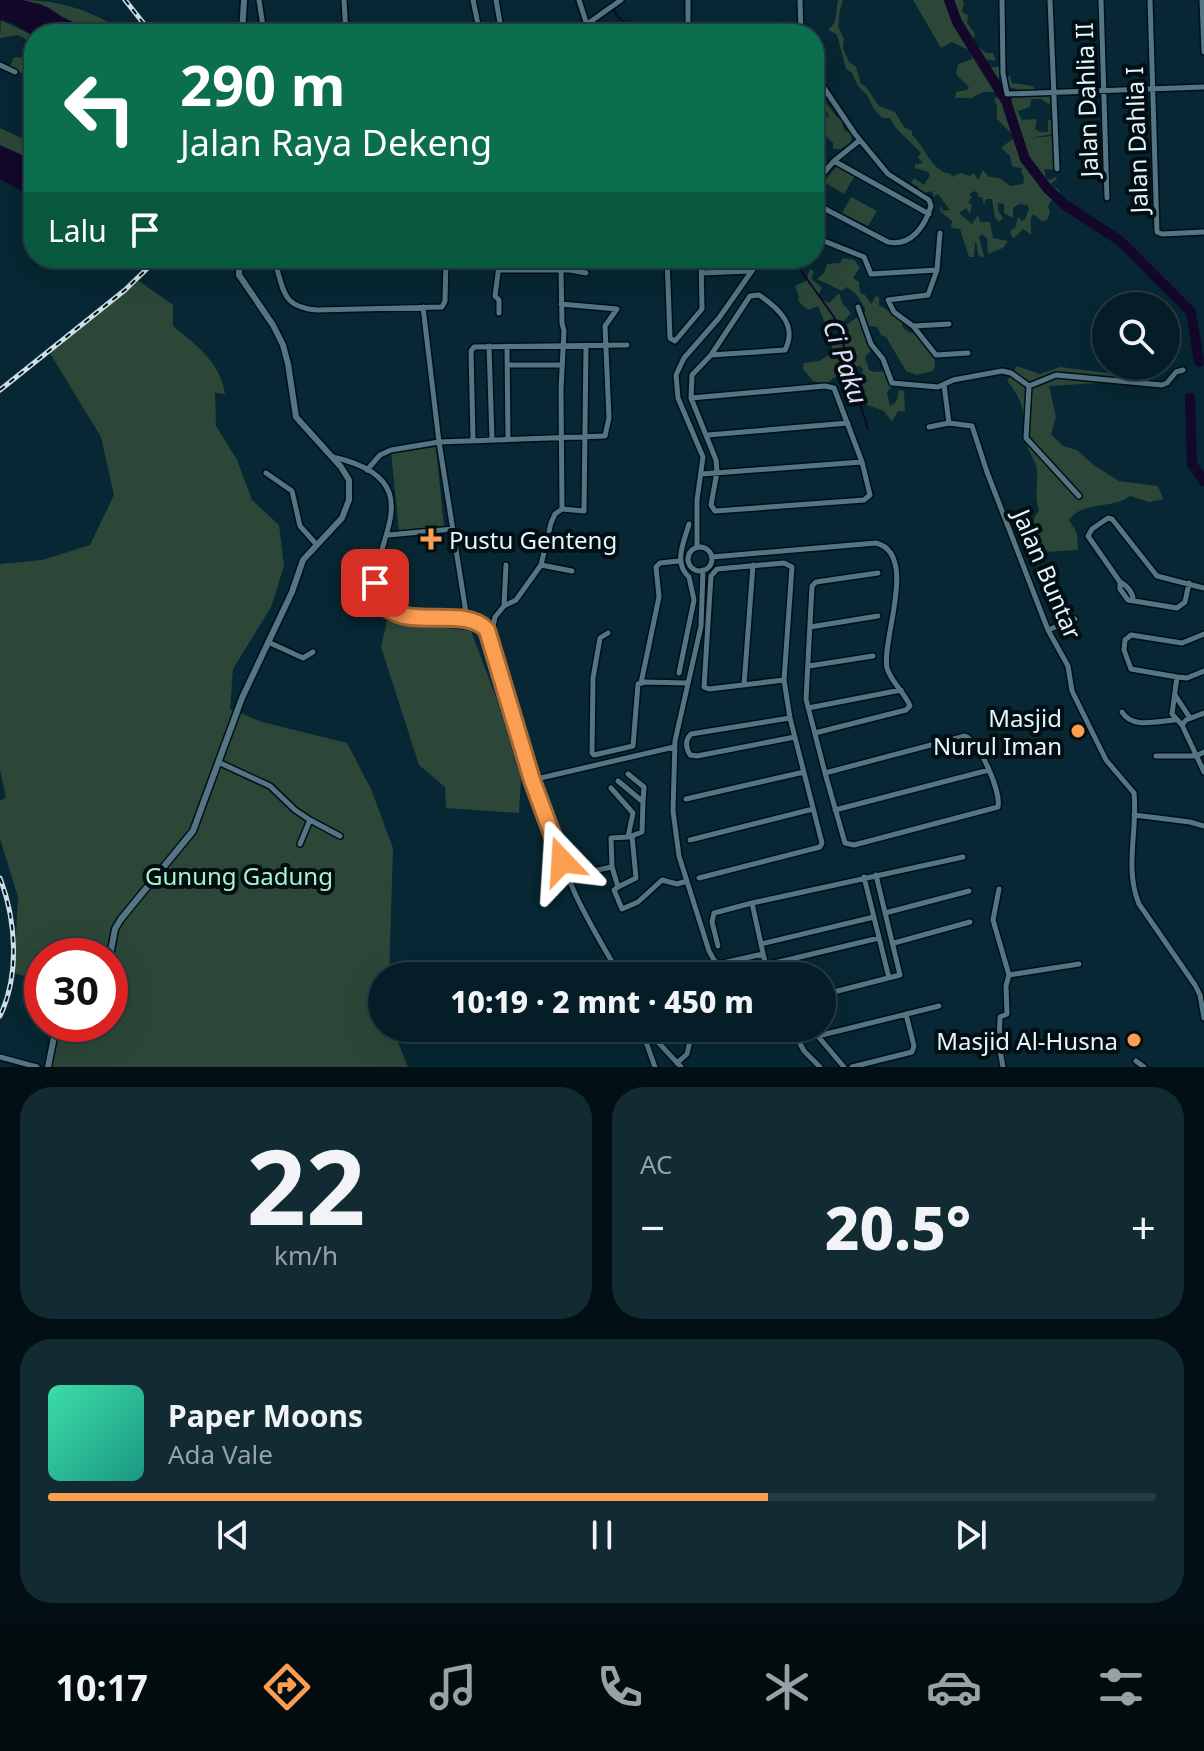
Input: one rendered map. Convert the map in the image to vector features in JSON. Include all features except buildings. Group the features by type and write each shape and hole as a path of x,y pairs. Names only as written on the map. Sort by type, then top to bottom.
{"street":[{"path":"243,24 244,0"},
{"path":"259,0 263,24"},
{"path":"344,0 345,24"},
{"path":"473,0 478,24"},
{"path":"496,0 500,24"},
{"path":"579,0 586,24"},
{"path":"688,0 688,24"},
{"path":"800,0 801,24"},
{"path":"1002,0 1003,73 1007,94 1204,87"},
{"path":"1050,0 1057,169"},
{"name":"Jalan Dahlia II","path":"1101,0 1107,198"},
{"name":"Jalan Dahlia I","path":"1150,0 1157,232 1204,232"},
{"path":"1202,0 1204,52"},
{"path":"588,24 619,1"},
{"path":"0,65 15,72"},
{"path":"824,88 860,140 892,178 930,201 929,214 911,238 903,243 893,243 824,208"},
{"path":"824,172 860,140"},
{"path":"834,161 929,214"},
{"path":"940,233 937,270 928,295 888,300 894,312 913,326 936,355 968,353"},
{"path":"824,241 864,257 871,274 937,270"},
{"path":"113,938 121,919 193,831 242,698 292,592 303,560 342,518 349,500 349,480 333,457 296,417 283,345 239,275 239,268"},
{"path":"276,268 287,298 300,307 317,310 444,305 446,268"},
{"path":"667,268 670,338 673,340 678,339 702,309 702,268"},
{"path":"697,547 697,500 703,457 678,398 676,375 684,358 719,318 753,268"},
{"path":"499,313 499,300 495,296 499,270 586,273"},
{"path":"561,271 562,509"},
{"path":"702,273 751,271"},
{"path":"691,398 829,387 836,391 862,462 870,491 868,498 718,511 711,505 716,460 691,398 692,375 711,355 753,294 783,313 788,325 785,350 711,355"},
{"path":"367,470 380,455 391,450 439,442 603,437 607,433 605,324 616,313 616,308 561,304"},
{"path":"423,307 439,442 467,619"},
{"path":"858,307 871,344 883,359 891,383 922,387 944,385 953,380 1002,371 1020,378 1029,386 1056,375 1162,385 1176,372 1183,370"},
{"path":"913,326 949,324"},
{"path":"473,439 471,351 474,347 627,345"},
{"path":"489,346 492,439"},
{"path":"507,346 508,438"},
{"path":"491,637 495,617 504,606 516,600 541,565 555,514 562,509 584,511 586,346"},
{"path":"508,365 562,365"},
{"path":"929,427 949,423 944,385"},
{"path":"1029,386 1026,438 1079,496"},
{"path":"708,435 848,423"},
{"name":"Jalan Buntar","path":"949,423 972,426 1048,630 1068,666 1072,691 1102,754 1134,793 1132,839 1135,894 1195,985 1204,1018"},
{"path":"333,457 367,470 386,486 391,512 375,583 384,606 411,616 467,619 484,626 491,637 532,780 568,876 613,962"},
{"path":"702,474 862,462"},
{"path":"266,473 292,491 300,526 316,544"},
{"path":"1189,583 1184,605 1177,608 1133,601 1126,585 1120,582 1088,536 1092,529 1108,518 1112,519 1157,576 1189,583 1204,588"},
{"path":"679,673 694,600 689,577 683,572 679,561 689,524"},
{"path":"388,535 453,529"},
{"path":"712,557 876,543 884,545 894,565 896,595 887,669 910,704 906,710 815,733"},
{"path":"697,547 707,549 712,557 710,565 703,570 696,570 689,562 691,551 697,547"},
{"path":"608,633 600,638 593,678 594,755 633,746 636,690 641,683 659,597 656,567 660,563 679,561"},
{"path":"699,878 820,847 822,843 790,718 784,680 793,570 784,563 717,569 711,576 703,684 709,689 784,680"},
{"path":"504,606 506,565"},
{"path":"541,565 572,571"},
{"path":"744,685 753,565"},
{"path":"703,570 703,612 675,746 675,836 709,951 717,962"},
{"path":"825,773 965,736 971,739 989,770 1000,802 996,809 850,846 845,843 835,810 825,773 815,733 808,708 806,688 813,584 878,573"},
{"path":"810,627 878,616"},
{"path":"1048,630 1075,619"},
{"path":"1204,634 1182,643 1137,635 1126,638 1124,650 1131,669 1187,678 1204,671"},
{"path":"267,642 303,658 313,652"},
{"path":"809,666 873,656"},
{"path":"1177,677 1171,710 1182,725 1204,772"},
{"path":"641,683 686,683"},
{"path":"808,708 901,690"},
{"path":"1174,694 1190,718"},
{"path":"1122,712 1126,720 1134,723 1176,720"},
{"path":"1182,725 1204,713"},
{"path":"688,751 687,742 691,734 790,718"},
{"path":"675,746 697,756 795,737"},
{"path":"532,780 687,742"},
{"path":"1156,756 1196,756 1204,752"},
{"path":"218,762 270,786 310,820 340,836"},
{"path":"835,810 989,770"},
{"path":"686,799 804,772"},
{"path":"618,887 612,867 611,838 630,837 642,832 644,787 628,774"},
{"path":"618,781 643,802"},
{"path":"611,788 633,813 630,837 636,878 614,890 622,909 638,902 662,880 677,884 687,881"},
{"path":"690,840 813,809"},
{"path":"1134,815 1204,826"},
{"path":"300,844 310,820"},
{"path":"718,946 712,922 714,913 963,857"},
{"path":"568,876 612,867"},
{"path":"836,991 900,973 876,875"},
{"path":"864,877 889,978"},
{"path":"999,889 993,920 1009,975 1006,986 1007,1014 1000,1017 998,1025 1003,1067"},
{"path":"885,913 969,891"},
{"path":"752,903 765,962"},
{"path":"761,944 874,917"},
{"path":"894,943 970,922"},
{"path":"779,962 879,938"},
{"path":"727,962 763,954"},
{"path":"1009,975 1079,964"},
{"path":"836,1032 939,1006"},
{"path":"852,1067 912,1052 914,1046 906,1014"},
{"path":"48,1067 53,1042"},
{"path":"647,1042 655,1067"},
{"path":"657,1042 679,1065 689,1042"},
{"path":"799,1042 820,1067"},
{"path":"823,1042 844,1067"},
{"path":"0,1057 37,1067"},
{"path":"1136,1061 1144,1067"}],"green space":[{"path":"22,0 77,8 110,24 78,24 48,7"},
{"path":"838,0 843,0 838,26 844,39 843,48 849,62 856,67 861,84 879,106 895,112 904,127 912,131 933,164 952,177 960,173 970,176 974,173 978,180 983,170 989,177 1000,178 1010,186 1023,184 1023,169 1012,166 1010,156 1001,148 1015,137 997,119 994,99 1007,99 1012,104 1012,97 1020,98 1017,89 1009,87 1007,78 1010,75 1012,83 1033,86 1035,90 1032,94 1041,97 1048,95 1053,99 1052,106 1041,99 1031,99 1030,107 1018,111 1022,120 1037,119 1035,129 1040,132 1048,132 1048,120 1052,120 1053,134 1029,138 1054,136 1056,170 1044,169 1046,179 1056,177 1050,184 1059,190 1060,195 1050,195 1052,200 1048,206 1050,213 1047,220 1042,221 1033,214 1031,235 1023,229 1014,238 1010,231 1015,228 1018,217 1022,221 1025,219 1029,209 1027,205 1019,204 1013,208 1013,218 1004,213 1004,204 998,203 1003,218 999,222 995,218 992,199 986,199 984,205 982,197 974,191 969,195 972,197 968,203 972,204 970,214 966,208 959,213 972,224 978,215 980,222 990,222 993,238 1008,241 1003,248 988,254 987,238 982,234 979,237 984,256 982,258 978,254 975,242 974,257 969,257 960,229 951,228 952,221 940,211 940,206 943,211 950,210 938,194 934,197 932,191 922,194 911,183 914,178 924,185 930,175 915,168 915,164 923,163 918,157 921,153 890,118 882,118 852,73 846,69 838,38 828,30 835,22"},
{"path":"913,0 964,2 962,12 968,15 967,23 975,34 972,42 986,53 993,53 996,61 988,59 986,62 992,67 1000,67 999,78 995,80 1002,88 998,90 999,93 984,92 972,98 955,98 956,92 969,87 956,74 958,64 972,59 971,51 952,42 941,48"},
{"path":"1,20 24,31 24,38 18,35 0,38"},
{"path":"14,57 24,58 24,74 10,66"},
{"path":"824,100 842,120 844,130 852,134 851,142 841,149 833,149 833,143 824,136 824,118 829,117"},
{"path":"0,128 24,139 24,156 0,145"},
{"path":"838,165 854,177 844,194 824,182"},
{"path":"851,197 877,211 868,226 842,213"},
{"path":"843,258 854,260 860,267 853,278 859,282 860,293 871,304 876,296 879,297 879,305 902,319 902,326 907,331 918,332 935,361 933,371 917,375 906,371 886,337 877,327 870,326 873,348 865,357 869,370 894,374 894,384 887,392 890,406 896,402 899,390 904,391 905,411 898,411 892,422 884,411 859,402 856,391 863,369 860,366 853,367 851,378 835,377 826,384 813,381 803,369 804,363 819,361 832,353 832,340 846,334 843,327 865,312 857,295 847,287 842,291 817,279 824,273 827,264 840,263"},
{"path":"810,269 814,272 811,278 822,288 819,294 821,299 829,303 839,293 851,313 844,321 833,320 826,334 820,334 826,326 818,306 808,310 798,301 795,286 806,281"},
{"name":"Gunung Gadung","path":"139,281 173,305 173,326 206,355 218,373 225,394 215,393 216,426 237,460 252,500 279,525 284,566 271,607 233,669 230,709 262,722 347,743 371,789 393,848 389,962 368,962 368,1042 398,1042 408,1067 48,1067 56,1042 128,1042 128,938 24,938 24,976 14,973 18,897 0,839 0,801 6,797 0,770 0,564 42,560 90,545 114,495 101,437 48,350"},
{"path":"1017,366 1040,374 1060,367 1092,371 1092,380 1120,380 1049,386 1056,417 1051,434 1063,446 1077,450 1119,481 1158,486 1163,499 1149,502 1130,496 1115,503 1082,510 1069,520 1077,533 1078,550 1044,552 1037,534 1029,527 1039,510 1037,469 1028,448 1022,406 1007,381"},
{"path":"436,447 444,526 399,531 391,452"},
{"path":"387,621 471,631 497,700 521,779 519,813 446,808 445,787 419,765 381,647"}],"shaded area":[{"path":"0,0 21,0 40,4 78,24 24,24 24,30 0,20"},
{"path":"0,146 24,156 24,192 0,179"}],"waterway":[{"path":"949,0 957,22 1006,101 1025,159 1047,188 1065,205 1119,240 1191,312 1199,362"},
{"name":"Ci Paku","path":"614,9 628,24"},
{"name":"Ci Paku","path":"799,268 834,317 868,429"},
{"path":"1190,398 1192,464 1204,481"}],"railway":[{"path":"125,0 144,24"},
{"path":"0,390 125,290 148,268"},
{"path":"0,878 10,911 14,947 11,983 0,1016"}],"place":[{"name":"Pustu Genteng","path":"431,539"},
{"name":"Masjid Nurul Iman","path":"1078,731"},
{"name":"Masjid Al-Husna","path":"1134,1040"}],"route":[{"path":"375,583 381,602 397,613 433,619 467,619 479,622 487,630 532,780 562,861"}]}
